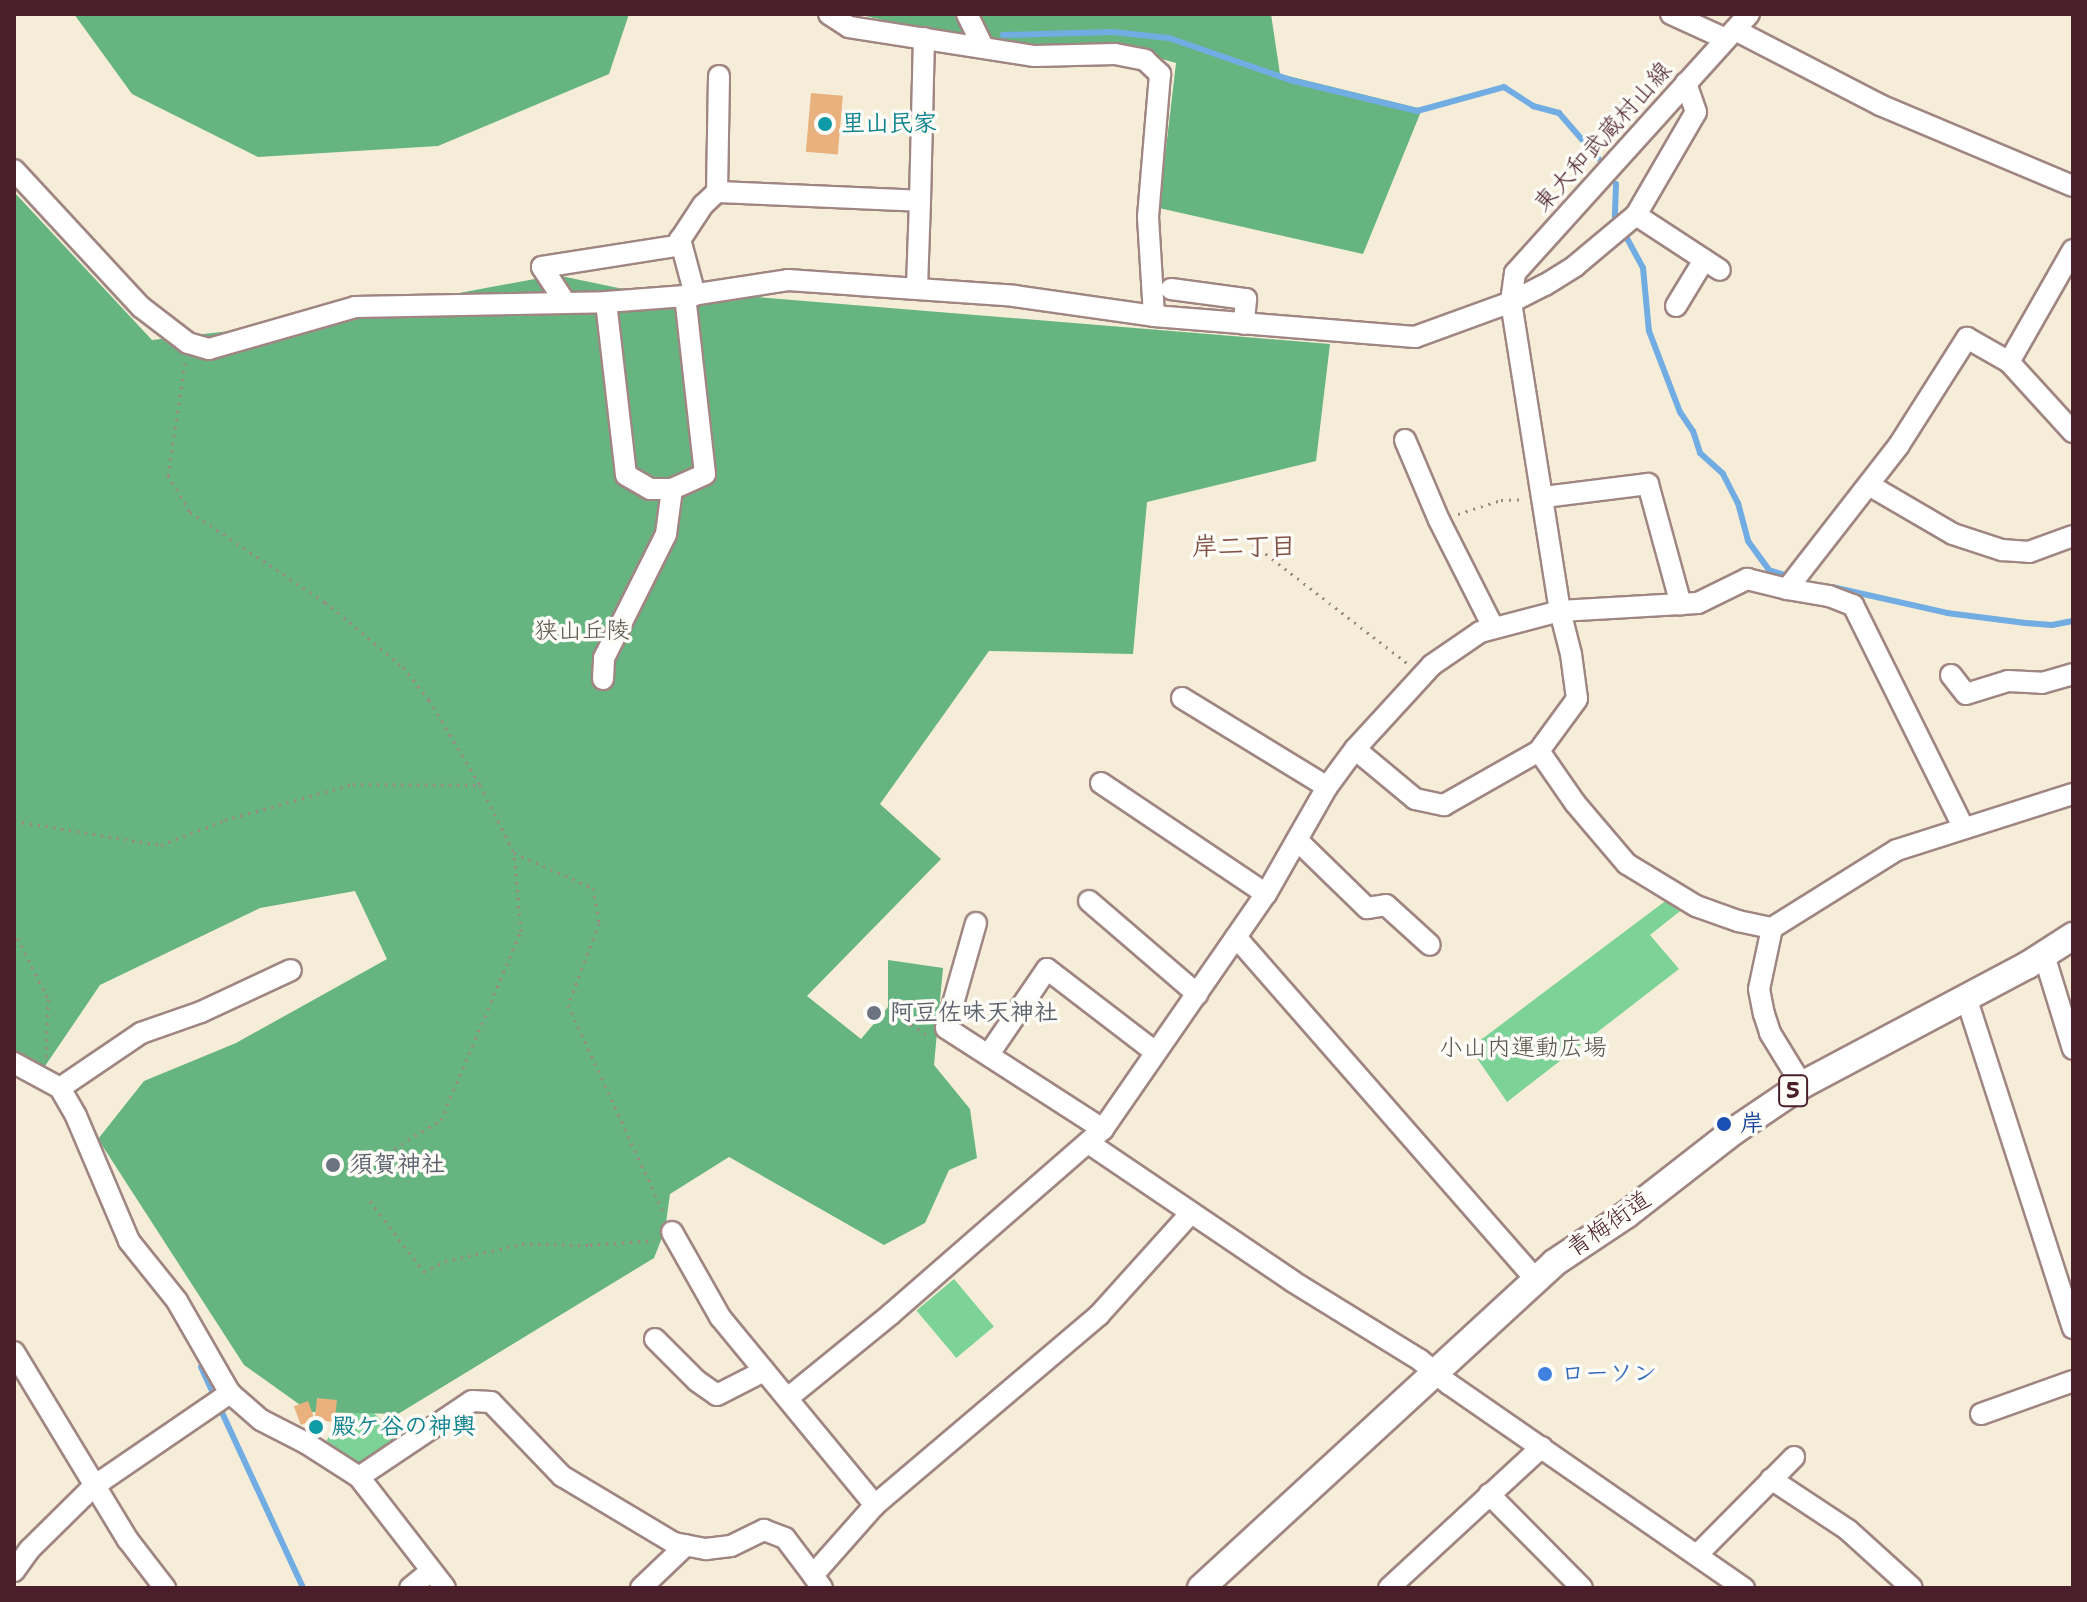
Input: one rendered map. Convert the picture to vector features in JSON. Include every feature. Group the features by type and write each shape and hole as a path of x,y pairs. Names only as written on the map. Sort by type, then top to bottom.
{"main road":[{"name":"青梅街道","path":"1202,1588 1534,1278 1802,1085 2044,955 2073,936"}],"street":[{"path":"829,14 849,27 1035,56 1115,54 1145,60 1160,74 1148,217 1154,316"},
{"path":"967,14 983,47"},
{"path":"1671,14 1731,34 1880,105 2073,186"},
{"name":"東大和武蔵村山線","path":"1511,302 1515,273 1749,14"},
{"path":"917,288 924,38"},
{"path":"717,192 719,76"},
{"path":"14,170 141,307 188,343 209,349 355,307 606,302 690,296 788,280 917,288 1077,303 1154,316 1415,337 1511,302 1575,266 1625,224 1696,112 1686,83"},
{"path":"565,302 542,267 676,246 703,205 717,192 920,201"},
{"path":"1625,224 1712,265 1676,306"},
{"path":"606,302 626,475 650,489 672,489 705,474 690,296 680,239"},
{"path":"2009,362 2073,250"},
{"path":"1171,289 1246,299 1244,324"},
{"path":"1355,749 1415,799 1444,805 1539,751 1577,699 1511,302"},
{"path":"1793,581 1869,485 1967,338 2009,362 2073,432"},
{"path":"1405,440 1439,520 1493,627"},
{"path":"1544,497 1648,484 1681,605"},
{"path":"1869,485 1953,534 2002,550 2029,552 2073,536"},
{"path":"603,679 604,658 666,534 672,489"},
{"path":"789,1397 1096,1137 1266,894 1327,787 1355,749 1432,665 1493,627 1560,611 1698,603 1747,579 1793,581 1853,605 1963,827"},
{"path":"1951,675 1966,694 2008,681 2042,683 2073,674"},
{"path":"1182,698 1327,787"},
{"path":"1539,751 1575,803 1627,864 1696,906 1738,921 1772,928 1897,850 2073,794"},
{"path":"1101,783 1266,894"},
{"path":"1297,840 1367,908 1386,905 1430,945"},
{"path":"1089,901 1197,994"},
{"path":"976,923 946,1028 989,1054 1191,1213 1292,1281 1407,1351 1744,1588"},
{"path":"1772,928 1759,989 1770,1033 1802,1085"},
{"path":"1236,937 1534,1278"},
{"path":"2044,955 2073,1049"},
{"path":"989,1054 1047,969 1155,1052"},
{"path":"53,1083 141,1033 201,1012 291,970"},
{"path":"1966,997 2073,1328"},
{"path":"14,1063 53,1083 76,1116 129,1241 177,1301 230,1393 261,1420 306,1443 359,1477 445,1588"},
{"path":"359,1477 472,1401 491,1402 562,1476 674,1543 706,1549 731,1546 764,1530 785,1538 818,1581 875,1505 1099,1315 1191,1213"},
{"path":"673,1235 720,1317 875,1505"},
{"path":"655,1339 697,1381 717,1395 764,1371"},
{"path":"14,1352 128,1540 165,1588"},
{"path":"1981,1414 2073,1381"},
{"path":"14,1571 29,1550 94,1486 230,1393"},
{"path":"1389,1588 1542,1447"},
{"path":"1697,1555 1794,1457"},
{"path":"1771,1479 1848,1530 1912,1588"},
{"path":"1489,1494 1582,1588"},
{"path":"641,1588 686,1545"},
{"path":"410,1588 431,1571"}],"path":[{"path":"188,343 168,475 190,512 325,602 403,667 429,700 480,785 514,853 521,931 441,1120 374,1161"},
{"path":"1439,520 1501,500 1544,497"},
{"path":"1253,544 1423,675"},
{"path":"14,821 161,845 225,820 353,784 480,785"},
{"path":"370,1201 424,1272 445,1261 522,1244 590,1245 673,1235 568,1005 599,923 593,888 514,853"},
{"path":"14,931 48,999 53,1083"}],"green space":[{"path":"74,14 629,14 609,74 438,146 258,157 132,94"},
{"path":"857,14 1271,14 1280,74 1422,109 1363,254 1159,208 1176,63 1130,50 968,40"},
{"name":"狭山丘陵","path":"14,192 152,340 265,327 315,307 389,306 556,275 662,297 745,296 1330,344 1316,461 1147,502 1133,654 989,651 880,804 941,859 807,996 861,1039 888,1007 888,960 943,968 934,1065 970,1109 977,1158 949,1170 925,1223 884,1245 729,1157 670,1194 665,1230 654,1258 398,1414 310,1412 244,1365 98,1139 144,1081 236,1043 387,959 355,891 260,908 100,985 39,1075 14,1060"},
{"name":"小山内運動広場","path":"1672,896 1689,904 1650,935 1679,969 1507,1102 1470,1048"},
{"path":"954,1279 994,1326 956,1358 916,1310"},
{"path":"347,1406 366,1407 403,1437 361,1465 325,1443"}],"building":[{"name":"里山民家","path":"811,93 843,96 838,155 806,152"},
{"path":"317,1398 337,1400 335,1422 315,1420"},
{"path":"308,1401 315,1420 301,1425 294,1406"}],"waterway":[{"path":"1003,35 1113,32 1169,38 1290,80 1417,111 1504,87 1533,106 1559,113 1598,158"},
{"path":"1616,184 1615,216 1643,268 1649,331 1680,412 1693,431 1700,453 1723,474 1738,503 1748,541 1769,570 1790,577"},
{"path":"1832,587 1947,613 2052,625 2073,621"},
{"path":"201,1367 303,1588"}],"place":[{"name":"里山民家","path":"825,124"},
{"name":"阿豆佐味天神社","path":"874,1013"},
{"name":"岸","path":"1724,1124"},
{"name":"須賀神社","path":"333,1165"},
{"name":"ローソン","path":"1545,1374"},
{"name":"殿ケ谷の神輿","path":"316,1427"}],"district":[{"name":"岸二丁目","path":"1244,546"}]}
